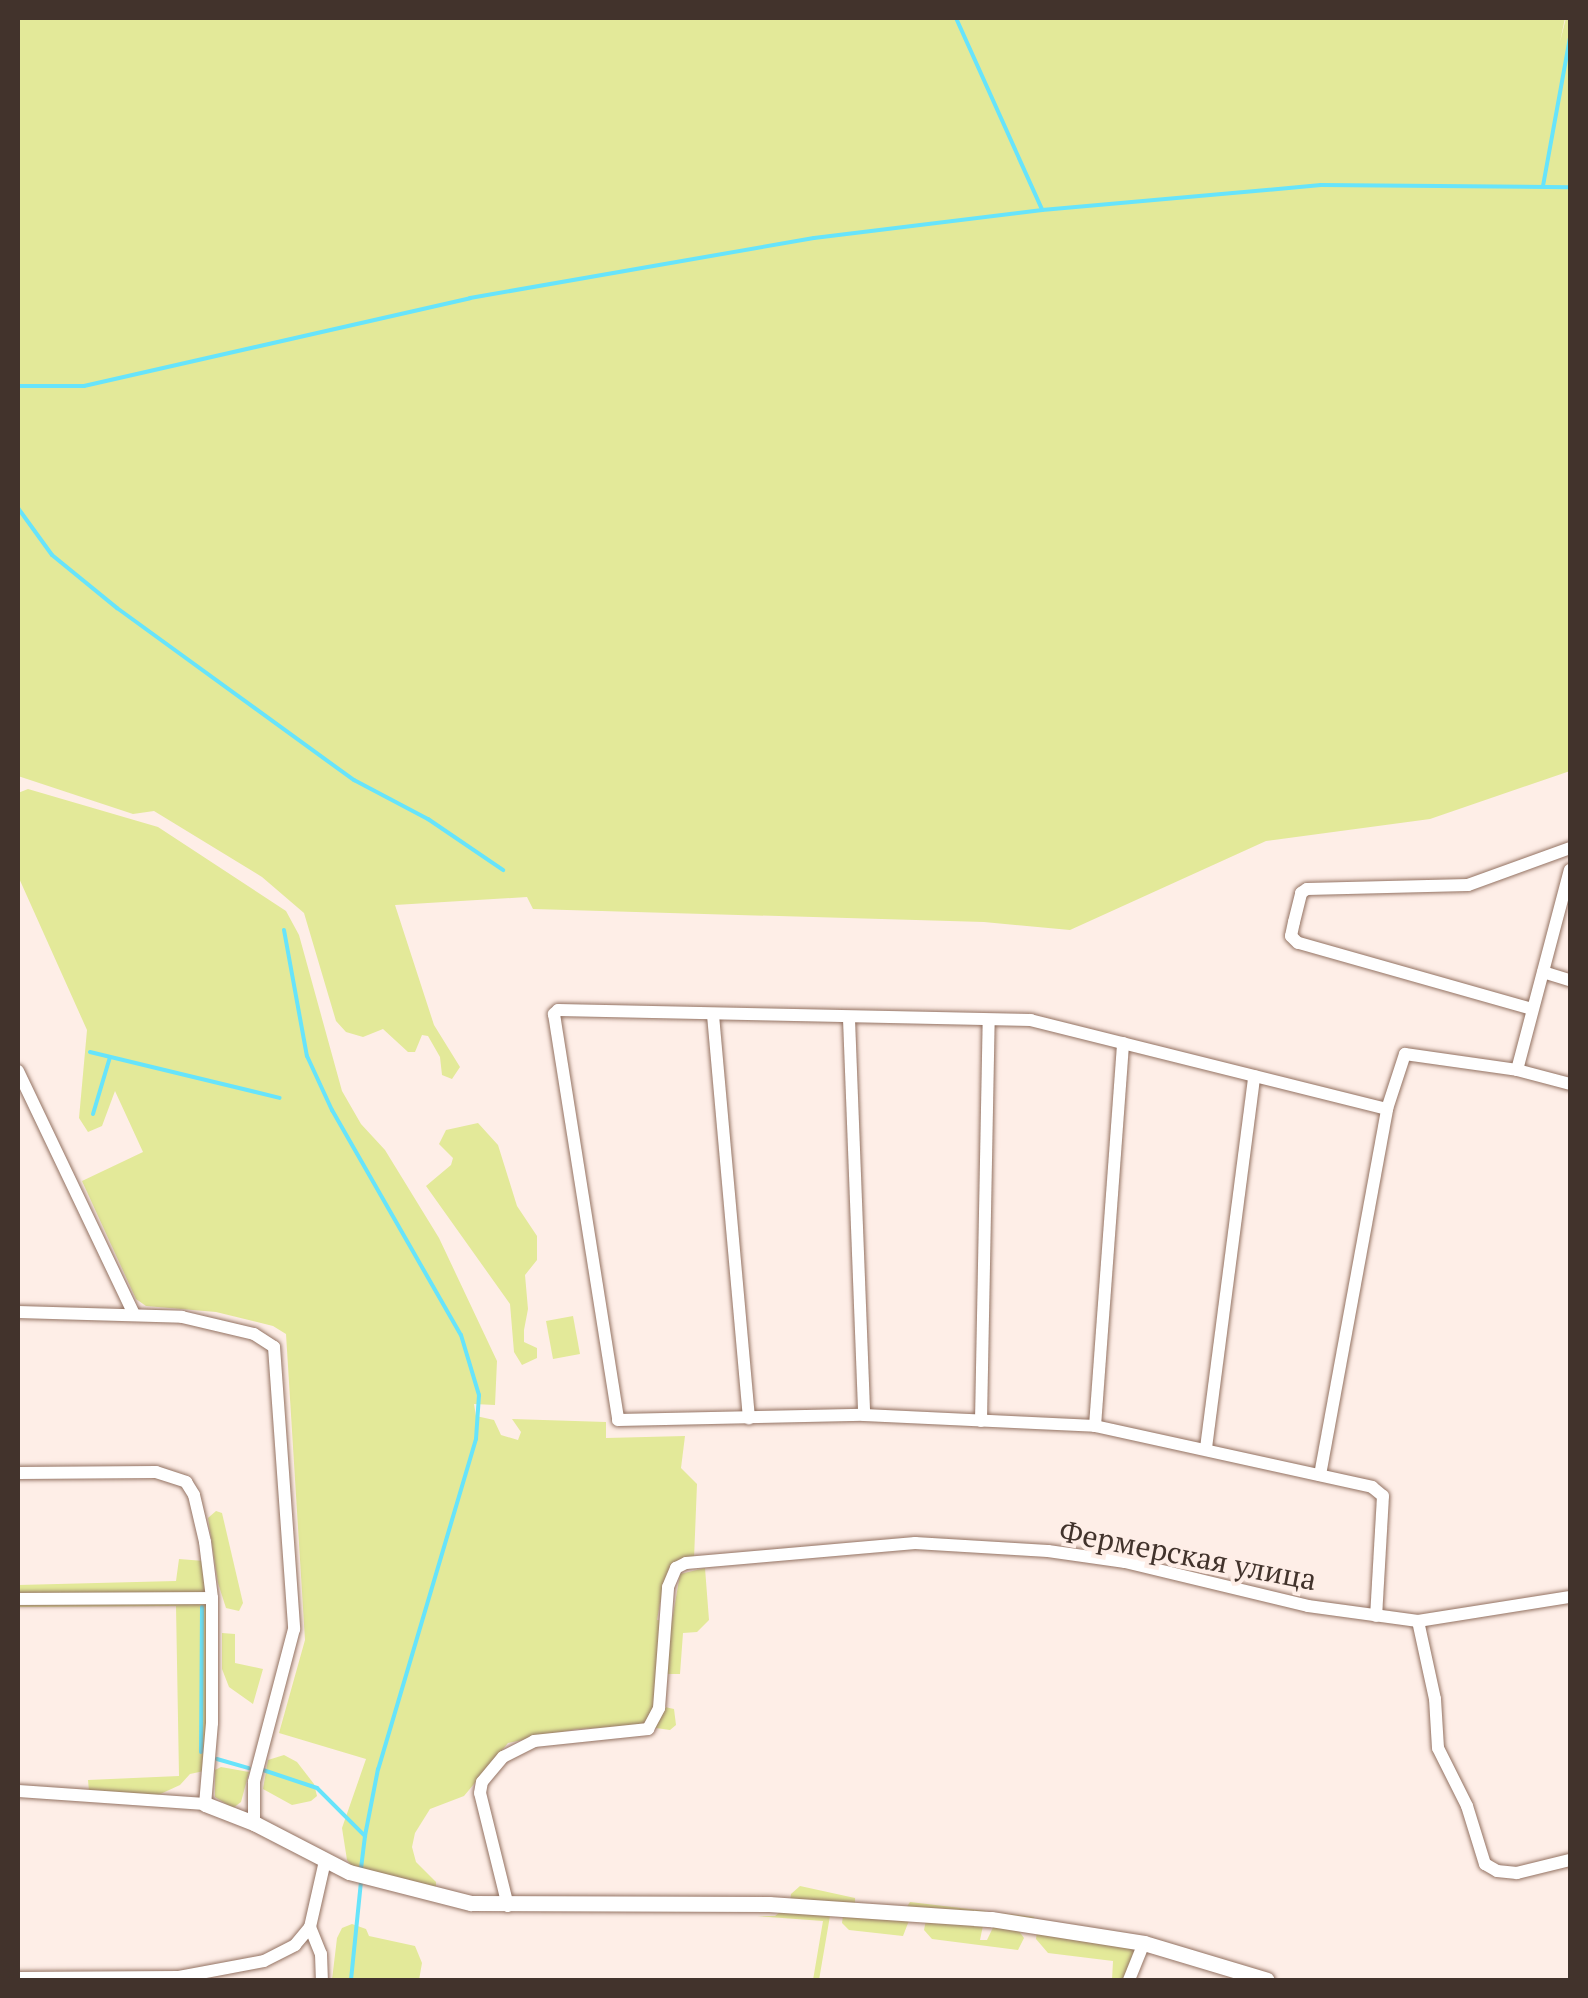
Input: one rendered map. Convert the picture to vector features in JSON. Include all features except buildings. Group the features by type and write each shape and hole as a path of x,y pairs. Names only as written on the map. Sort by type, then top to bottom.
{"street":[{"path":"1532,1009 1298,943 1291,936 1294,922 1301,893 1308,889 1468,885 1570,848"},
{"path":"1518,1070 1570,870"},
{"path":"1543,972 1570,980"},
{"path":"1376,1616 1383,1496 1372,1487 1095,1426 864,1415 618,1420 552,1020 558,1010 1043,1022 1387,1109"},
{"path":"713,1015 749,1418"},
{"path":"849,1019 864,1415"},
{"path":"981,1421 989,1020"},
{"path":"1095,1426 1123,1043"},
{"path":"1320,1475 1387,1109 1405,1054 1518,1070 1570,1084"},
{"path":"18,1071 134,1314"},
{"path":"1206,1448 1254,1076"},
{"path":"18,1312 182,1317 254,1334 274,1346 278,1354 294,1630 254,1782 254,1823"},
{"path":"18,1472 156,1472 186,1482 194,1494 212,1598 212,1723 205,1804"},
{"name":"Фермерская улица","path":"508,1906 482,1782 503,1757 534,1741 648,1729 659,1708 668,1588 676,1568 686,1563 915,1543 1048,1551 1125,1562 1239,1592 1418,1621 1570,1597"},
{"path":"18,1599 212,1598"},
{"path":"1418,1621 1435,1699 1438,1748 1466,1806 1485,1864 1497,1871 1516,1873 1570,1860"},
{"path":"18,1791 205,1804 254,1823 325,1861 406,1888 508,1906 816,1906 992,1919 1144,1943 1267,1980"},
{"path":"18,1978 146,1979 196,1975 264,1961 295,1945 310,1928 325,1861"},
{"path":"310,1928 321,1954 322,1980"},
{"path":"1129,1980 1144,1943"}],"green space":[{"path":"18,18 1565,18 1560,42 1566,18 1570,18 1570,771 1430,819 1266,841 1070,930 984,922 533,909 527,897 395,905 434,1025 460,1067 452,1079 442,1075 440,1057 428,1036 422,1035 415,1052 408,1052 383,1029 363,1037 346,1032 336,1021 304,913 262,877 154,811 133,814 18,776"},
{"path":"28,789 158,827 286,911 299,935 342,1091 361,1124 385,1150 439,1238 497,1361 495,1405 474,1404 476,1416 494,1420 501,1435 518,1440 521,1432 512,1419 606,1422 606,1438 685,1436 681,1468 697,1484 694,1559 663,1587 657,1620 672,1621 680,1574 705,1568 709,1620 697,1632 683,1633 680,1674 658,1674 656,1705 674,1709 676,1725 670,1730 642,1726 577,1729 508,1743 464,1796 430,1809 415,1833 412,1847 416,1862 436,1882 436,1887 353,1867 347,1860 342,1828 366,1759 279,1733 305,1640 286,1334 273,1326 216,1312 146,1306 136,1299 82,1181 143,1152 115,1091 102,1126 88,1132 79,1118 87,1030 18,876 18,793"},
{"path":"478,1123 498,1145 517,1206 537,1236 537,1260 525,1275 528,1309 524,1342 537,1348 537,1358 522,1365 514,1352 510,1304 426,1186 451,1165 453,1158 439,1144 446,1130"},
{"path":"573,1316 580,1354 553,1359 546,1321"},
{"path":"216,1511 222,1513 243,1603 239,1611 226,1608 218,1583 208,1518"},
{"path":"179,1559 204,1561 209,1683 204,1771 190,1774 180,1785 156,1796 89,1791 88,1780 179,1776 176,1606 18,1607 18,1585 176,1581"},
{"path":"222,1633 235,1634 235,1663 263,1669 253,1704 229,1687 222,1669"},
{"path":"284,1755 297,1762 314,1784 317,1796 311,1801 292,1805 263,1789 268,1760"},
{"path":"221,1767 249,1772 241,1802 233,1808 215,1797 215,1770"},
{"path":"800,1886 855,1898 855,1912 898,1920 910,1902 986,1911 980,1940 987,1940 1000,1913 1035,1917 1016,1927 1024,1938 1018,1950 932,1939 924,1930 926,1920 910,1918 903,1936 849,1930 842,1923 844,1908 831,1910 819,1980 813,1980 823,1921 757,1916 775,1916 790,1904 791,1894"},
{"path":"352,1924 366,1929 369,1936 415,1946 422,1963 419,1980 332,1980 337,1938 342,1928"},
{"path":"1037,1930 1134,1946 1137,1951 1127,1980 1112,1980 1113,1961 1048,1953 1036,1939"}],"waterway":[{"path":"956,18 1042,209"},
{"path":"1543,186 1570,38"},
{"path":"18,386 84,386 470,298 814,238 1042,210 1321,185 1570,187"},
{"path":"18,508 52,555 117,608 354,780 428,819 503,870"},
{"path":"284,930 307,1056 332,1110 461,1335 479,1395 476,1439 378,1769 365,1836"},
{"path":"90,1052 280,1098"},
{"path":"93,1114 110,1057"},
{"path":"201,1752 202,1607"},
{"path":"217,1759 249,1768"},
{"path":"263,1770 317,1788 365,1836 361,1870"},
{"path":"351,1980 361,1881"}]}
